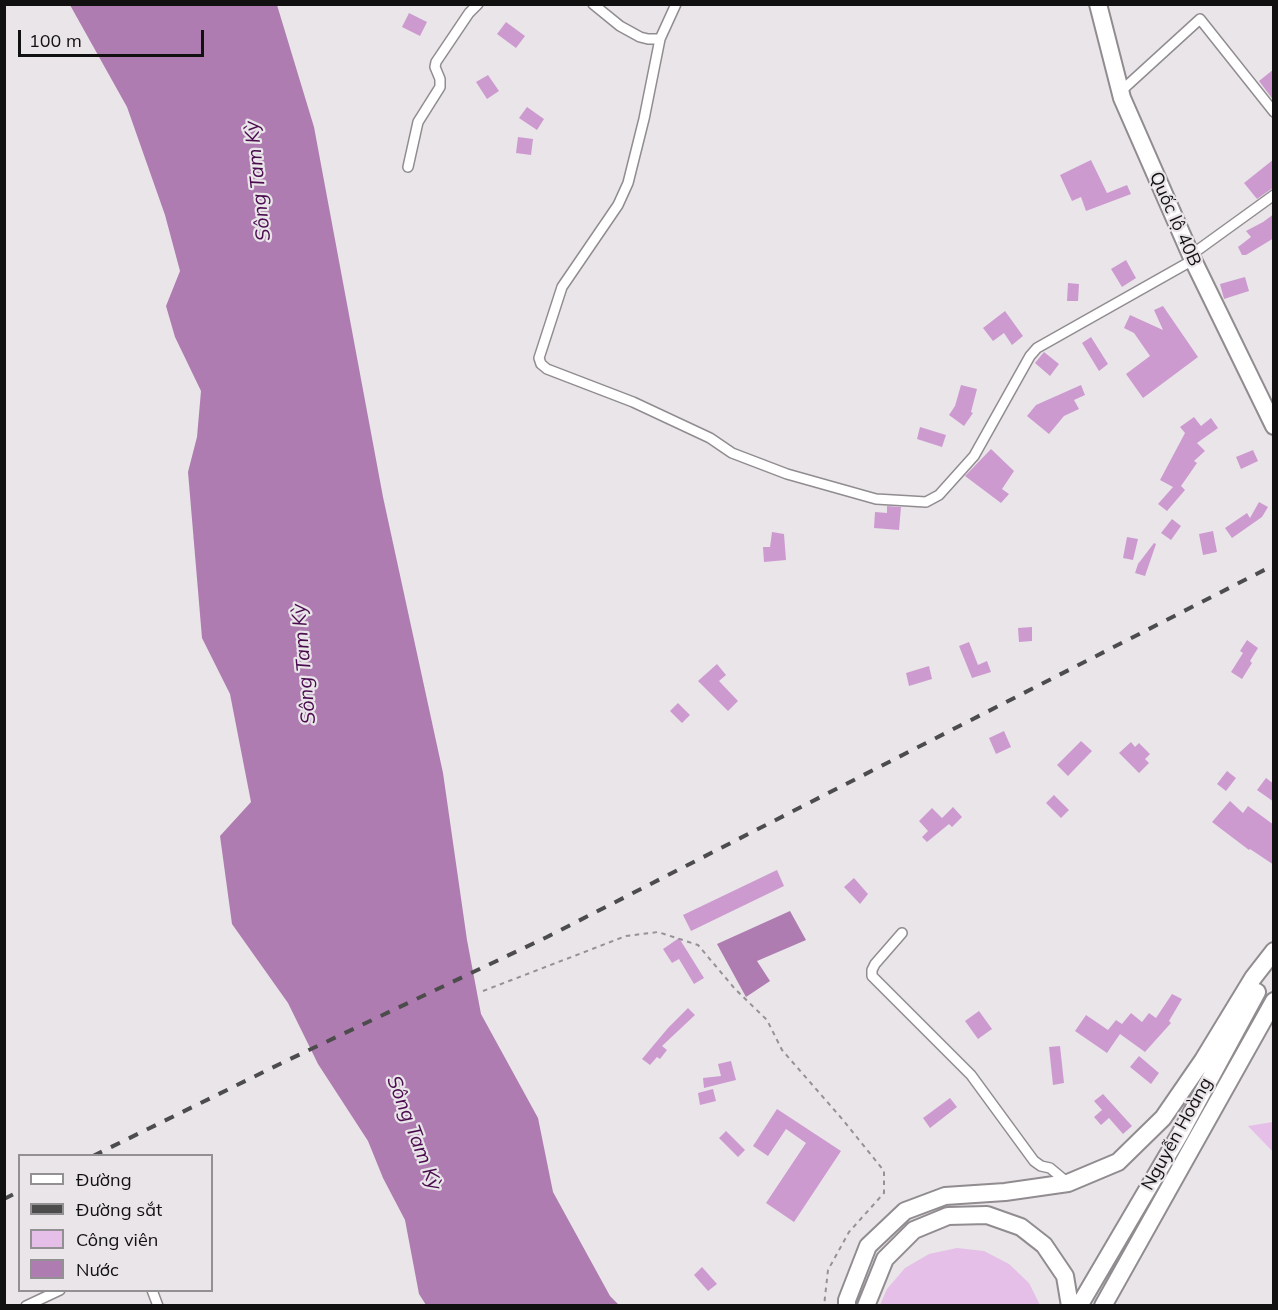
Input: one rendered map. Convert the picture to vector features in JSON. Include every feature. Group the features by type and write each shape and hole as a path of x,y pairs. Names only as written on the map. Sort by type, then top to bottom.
{"highway":[{"name":"Quốc lộ 40B","path":"1098,4 1120,92 1192,258 1274,426"},
{"path":"847,1305 867,1246 905,1211 945,1196 1005,1192 1068,1183 1118,1162 1163,1118 1203,1060 1253,978 1274,951"},
{"name":"Nguyễn Hoàng","path":"1079,1305 1180,1134 1274,962"},
{"name":"Nguyễn Hoàng","path":"1103,1305 1274,1001"},
{"path":"866,1305 885,1259 914,1230 948,1216 987,1215 1021,1227 1044,1245 1065,1276 1070,1305"}],"street":[{"path":"408,166 418,122 440,87 436,62 469,13 478,4"},
{"path":"593,4 620,26 640,37 660,39"},
{"path":"676,4 660,39 628,183 618,205 562,287 539,358 541,364 547,369 612,393 654,412 710,438 738,456 797,477 876,499 915,502 933,499 974,456 1030,356 1037,348 1192,258 1274,195"},
{"path":"1120,92 1200,19 1274,112"},
{"path":"902,933 875,964 872,976 971,1075 1034,1161 1050,1168 1068,1183"},
{"path":"27,1305 56,1292"}],"path":[{"path":"483,992 627,936 658,932 698,945 735,989 767,1020 782,1050 843,1120 884,1172 884,1193 849,1232 828,1270 824,1305"}],"green space":[{"path":"1274,1122 1273,1152 1248,1126"},
{"path":"957,1248 984,1251 1009,1264 1029,1283 1040,1305 880,1305 887,1289 905,1268 929,1254"}],"water":[{"name":"Sông Tam Kỳ","path":"70,5 277,5 314,127 383,497 443,773 467,940 481,1014 538,1118 553,1192 610,1296 619,1305 426,1305 419,1294 405,1220 383,1178 368,1141 318,1064 288,1003 232,924 220,836 251,802 230,694 202,638 188,472 197,437 201,391 175,337 166,306 180,271 165,215 127,107"},
{"path":"790,911 806,940 757,961 770,981 746,997 717,944"}],"building":[{"path":"409,13 427,22 420,36 402,27"},
{"path":"506,22 525,36 516,48 497,34"},
{"path":"1274,69 1274,101 1259,81"},
{"path":"488,75 499,91 487,99 476,82"},
{"path":"527,107 544,119 537,130 519,118"},
{"path":"518,137 533,139 531,155 516,153"},
{"path":"1274,159 1274,187 1257,199 1244,183"},
{"path":"1091,160 1107,193 1127,185 1131,194 1086,211 1081,197 1072,201 1060,175"},
{"path":"1274,214 1274,238 1246,255 1242,255 1238,247 1251,237 1246,231"},
{"path":"1126,260 1136,278 1122,287 1111,269"},
{"path":"1245,277 1249,291 1224,299 1220,284"},
{"path":"1068,283 1079,284 1078,301 1067,301"},
{"path":"1163,306 1198,357 1143,398 1126,374 1150,356 1134,333 1124,328 1130,315 1163,330 1154,310"},
{"path":"1005,311 1023,336 1012,345 1004,333 993,341 983,328"},
{"path":"1091,337 1108,364 1099,371 1082,343"},
{"path":"1044,352 1059,364 1050,376 1035,363"},
{"path":"961,385 977,389 971,412 973,413 964,426 949,415 955,406"},
{"path":"1081,385 1085,395 1074,400 1079,409 1064,416 1049,434 1027,416 1036,405"},
{"path":"1194,417 1201,426 1211,418 1218,428 1197,443 1205,451 1194,461 1197,463 1181,486 1185,490 1167,511 1158,504 1173,487 1160,480 1185,433 1180,427"},
{"path":"920,427 946,435 942,447 917,439"},
{"path":"991,449 1014,471 1002,489 1009,494 1001,503 965,476"},
{"path":"1253,450 1258,461 1241,469 1236,457"},
{"path":"1259,502 1268,507 1262,517 1232,538 1225,528 1247,513 1250,518"},
{"path":"887,506 901,507 899,530 874,528 875,512 887,513"},
{"path":"1172,519 1181,526 1171,540 1161,533"},
{"path":"1213,531 1217,552 1203,555 1199,534"},
{"path":"772,532 784,534 786,560 764,562 763,547 770,547"},
{"path":"1127,537 1138,539 1133,560 1123,558"},
{"path":"1154,543 1156,544 1145,576 1135,573 1138,564"},
{"path":"1032,627 1032,641 1019,642 1018,628"},
{"path":"1247,640 1258,648 1242,679 1231,672 1243,653 1240,651"},
{"path":"969,642 978,665 987,661 991,672 972,678 959,646"},
{"path":"717,664 726,675 719,681 738,701 728,711 698,681"},
{"path":"929,666 932,679 909,686 906,673"},
{"path":"678,703 690,715 682,723 670,711"},
{"path":"1004,731 1011,747 996,754 989,738"},
{"path":"1081,741 1092,751 1068,776 1057,765"},
{"path":"1131,742 1135,747 1139,743 1150,754 1145,759 1149,763 1139,773 1119,753"},
{"path":"1227,771 1236,778 1226,791 1217,784"},
{"path":"1266,778 1274,784 1274,802 1257,790"},
{"path":"1054,795 1069,810 1061,818 1046,803"},
{"path":"1230,801 1243,813 1248,806 1274,825 1274,865 1249,850 1212,822"},
{"path":"953,807 962,817 952,827 949,824 927,842 922,837 928,831 919,821 932,808 942,818"},
{"path":"777,870 784,886 691,931 683,915"},
{"path":"854,878 868,894 860,904 844,887"},
{"path":"679,938 704,978 694,984 679,959 672,963 663,949"},
{"path":"1172,994 1182,999 1169,1021 1171,1023 1145,1052 1120,1034 1107,1053 1075,1031 1086,1015 1108,1030 1116,1020 1122,1024 1131,1013 1142,1022 1149,1013 1156,1018"},
{"path":"688,1008 695,1015 662,1046 667,1050 660,1059 657,1057 650,1065 642,1059 668,1028"},
{"path":"979,1011 992,1029 978,1039 965,1021"},
{"path":"1060,1046 1064,1083 1053,1085 1049,1047"},
{"path":"1139,1056 1159,1073 1151,1084 1130,1067"},
{"path":"731,1061 736,1080 704,1088 703,1078 721,1076 718,1064"},
{"path":"713,1089 716,1101 700,1105 698,1093"},
{"path":"1103,1094 1132,1126 1123,1134 1109,1118 1101,1125 1094,1117 1102,1110 1094,1101"},
{"path":"950,1098 957,1107 930,1128 923,1118"},
{"path":"777,1109 841,1151 794,1222 766,1203 806,1143 786,1129 768,1156 753,1146"},
{"path":"726,1131 745,1150 738,1157 719,1138"},
{"path":"702,1267 717,1284 708,1291 694,1275"}],"railway":[{"path":"97,1154 547,937 1274,565"},
{"path":"4,1199 18,1192"}]}
